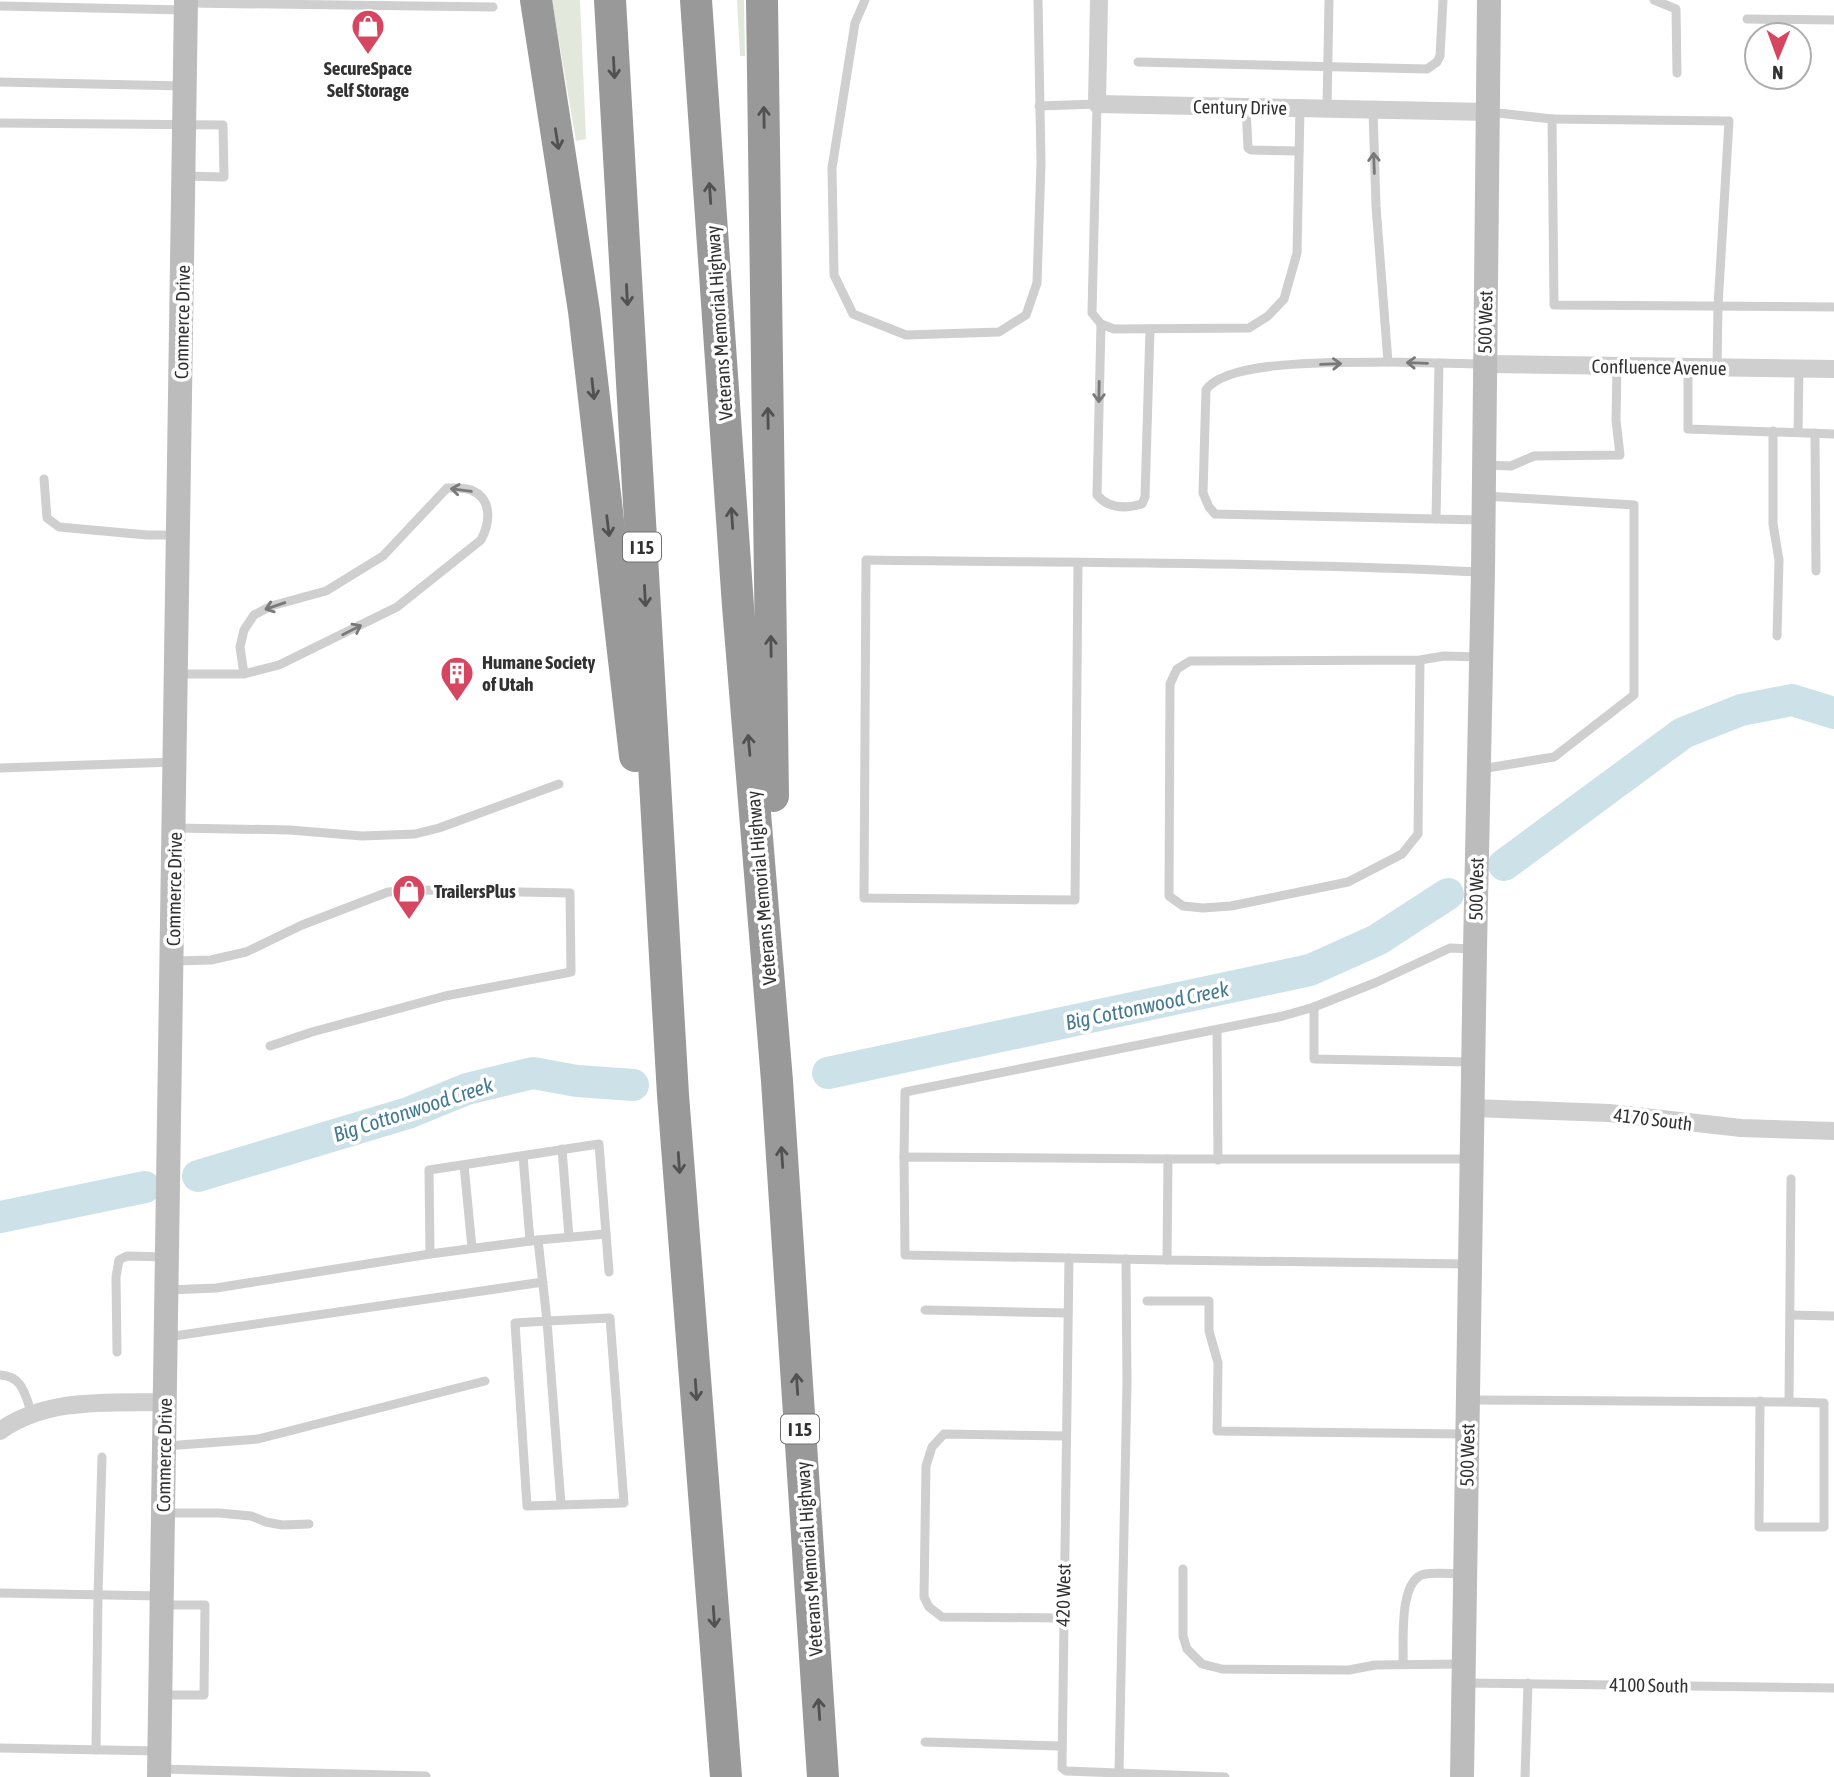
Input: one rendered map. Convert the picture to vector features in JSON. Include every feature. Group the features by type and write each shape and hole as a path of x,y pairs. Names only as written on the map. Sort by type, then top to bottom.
{"highway":[{"path":"536,0 584,311 673,1095"},
{"name":"I 15","path":"610,0 673,1095 726,1777"},
{"name":"Veterans Memorial Highway","path":"696,0 737,592 777,1081 824,1777"},
{"path":"762,0 777,1081"}],"street":[{"path":"1097,104 1099,0"},
{"name":"500 West","path":"1462,1777 1485,465 1489,0"},
{"name":"Commerce Drive","path":"160,1766 186,4"},
{"name":"Century Drive","path":"1097,104 1488,112"},
{"name":"Confluence Avenue","path":"1485,364 1834,369"},
{"name":"4170 South","path":"1473,1108 1609,1113 1730,1127 1834,1131"},
{"path":"0,1431 32,1414 90,1403 165,1402"}],"lane":[{"path":"865,0 855,23 832,167 834,275 853,314 906,335 999,332 1026,315 1037,283 1041,163 1038,0"},
{"path":"1327,109 1329,0"},
{"path":"1138,62 1427,69 1437,62 1440,56 1443,0"},
{"path":"1654,0 1676,9 1677,73"},
{"path":"0,6 186,4 494,8"},
{"path":"1747,19 1834,20"},
{"path":"0,82 185,86"},
{"path":"1039,106 1097,104 1092,313 1101,324 1114,329 1249,328 1268,316 1284,299 1297,253 1300,109"},
{"path":"1246,107 1248,148 1299,151"},
{"path":"1373,110 1376,206 1388,362"},
{"path":"1488,112 1552,119 1729,121 1717,368"},
{"path":"1552,119 1554,305 1834,307"},
{"path":"0,123 223,125 223,177 184,176"},
{"path":"1101,324 1097,495 1113,507 1142,504 1145,497 1150,329"},
{"path":"1479,769 1554,757 1634,695 1634,505 1484,508 1436,519 1215,514 1203,493 1206,390 1211,382 1230,374 1273,365 1388,362 1485,364"},
{"path":"1436,519 1439,363"},
{"path":"1485,465 1511,466 1534,456 1620,455 1616,420 1617,366"},
{"path":"1688,368 1688,429 1834,434"},
{"path":"1798,432 1799,369"},
{"path":"1773,431 1773,524 1779,560 1777,636"},
{"path":"1815,433 1816,570"},
{"path":"44,479 47,518 59,527 147,535 179,535"},
{"path":"177,674 244,674 279,665 397,607 481,540 488,526 489,515 484,499 469,489 447,488 383,556 326,591 271,606 254,615 244,630 240,647 244,674"},
{"path":"1078,563 1075,900 863,898 866,560 1078,563 1483,572"},
{"path":"1420,660 1418,834 1402,854 1348,882 1231,906 1183,906 1169,896 1170,684 1177,669 1190,661 1420,660 1444,656 1482,657"},
{"path":"0,768 176,762"},
{"path":"175,828 290,830 390,837 439,828 559,784"},
{"path":"173,961 211,960 246,951 302,925 388,892 570,892 572,972 445,996 270,1046"},
{"path":"1470,1264 905,1255 905,1092 1217,1030 1314,1007 1377,982 1450,948 1475,948"},
{"path":"1314,1007 1314,1059 1474,1062"},
{"path":"1217,1030 1218,1160"},
{"path":"430,1254 429,1170 599,1144 609,1272"},
{"path":"562,1149 569,1237"},
{"path":"523,1156 534,1240 543,1282 561,1504"},
{"path":"904,1157 1472,1159"},
{"path":"1167,1259 1168,1159"},
{"path":"464,1165 472,1248"},
{"path":"1789,1402 1791,1179"},
{"path":"168,1290 216,1288 472,1248 606,1234"},
{"path":"117,1352 116,1277 119,1260 127,1256 169,1257"},
{"name":"420 West","path":"1060,1746 1069,1258"},
{"path":"1119,1773 1126,1259"},
{"path":"166,1337 543,1282"},
{"path":"1147,1301 1209,1301 1209,1331 1218,1363 1217,1431 1467,1434"},
{"path":"925,1310 1068,1313"},
{"path":"1790,1315 1834,1316"},
{"path":"610,1318 624,1503 527,1506 515,1323 547,1321 610,1318"},
{"path":"0,1375 14,1377 20,1382 32,1414"},
{"path":"165,1446 258,1439 485,1381"},
{"path":"1468,1400 1760,1401 1824,1403 1824,1527 1759,1527 1760,1401"},
{"path":"1063,1618 942,1617 929,1607 923,1597 926,1466 932,1447 944,1434 1066,1436"},
{"path":"96,1750 103,1457"},
{"path":"164,1513 219,1513 251,1516 282,1525 309,1524"},
{"name":"4100 South","path":"1183,1569 1183,1636 1187,1649 1202,1664 1222,1669 1349,1670 1403,1664 1528,1683 1834,1688"},
{"path":"1403,1664 1405,1608 1409,1586 1416,1578 1425,1574 1466,1574"},
{"path":"0,1592 98,1595 205,1605 204,1695 160,1695"},
{"path":"1525,1777 1528,1683"},
{"path":"925,1742 1060,1746 1060,1762 1066,1771 1225,1777"},
{"path":"0,1748 96,1750 160,1766 426,1776"}],"shaded area":[{"path":"552,0 580,0 586,139 576,141"},
{"path":"737,0 744,0 745,56 740,56"}],"waterway":[{"name":"Big Cottonwood Creek","path":"1504,865 1683,733 1741,710 1792,700 1834,713"},
{"name":"Big Cottonwood Creek","path":"828,1073 1310,970 1377,940 1448,894"},
{"name":"Big Cottonwood Creek","path":"198,1176 408,1113 467,1089 533,1073 577,1081 633,1085"},
{"name":"Big Cottonwood Creek","path":"0,1217 145,1187"}],"place":[{"name":"SecureSpace Self Storage","path":"368,56"},
{"name":"Humane Society of Utah","path":"457,703"},
{"name":"TrailersPlus","path":"409,921"}]}
